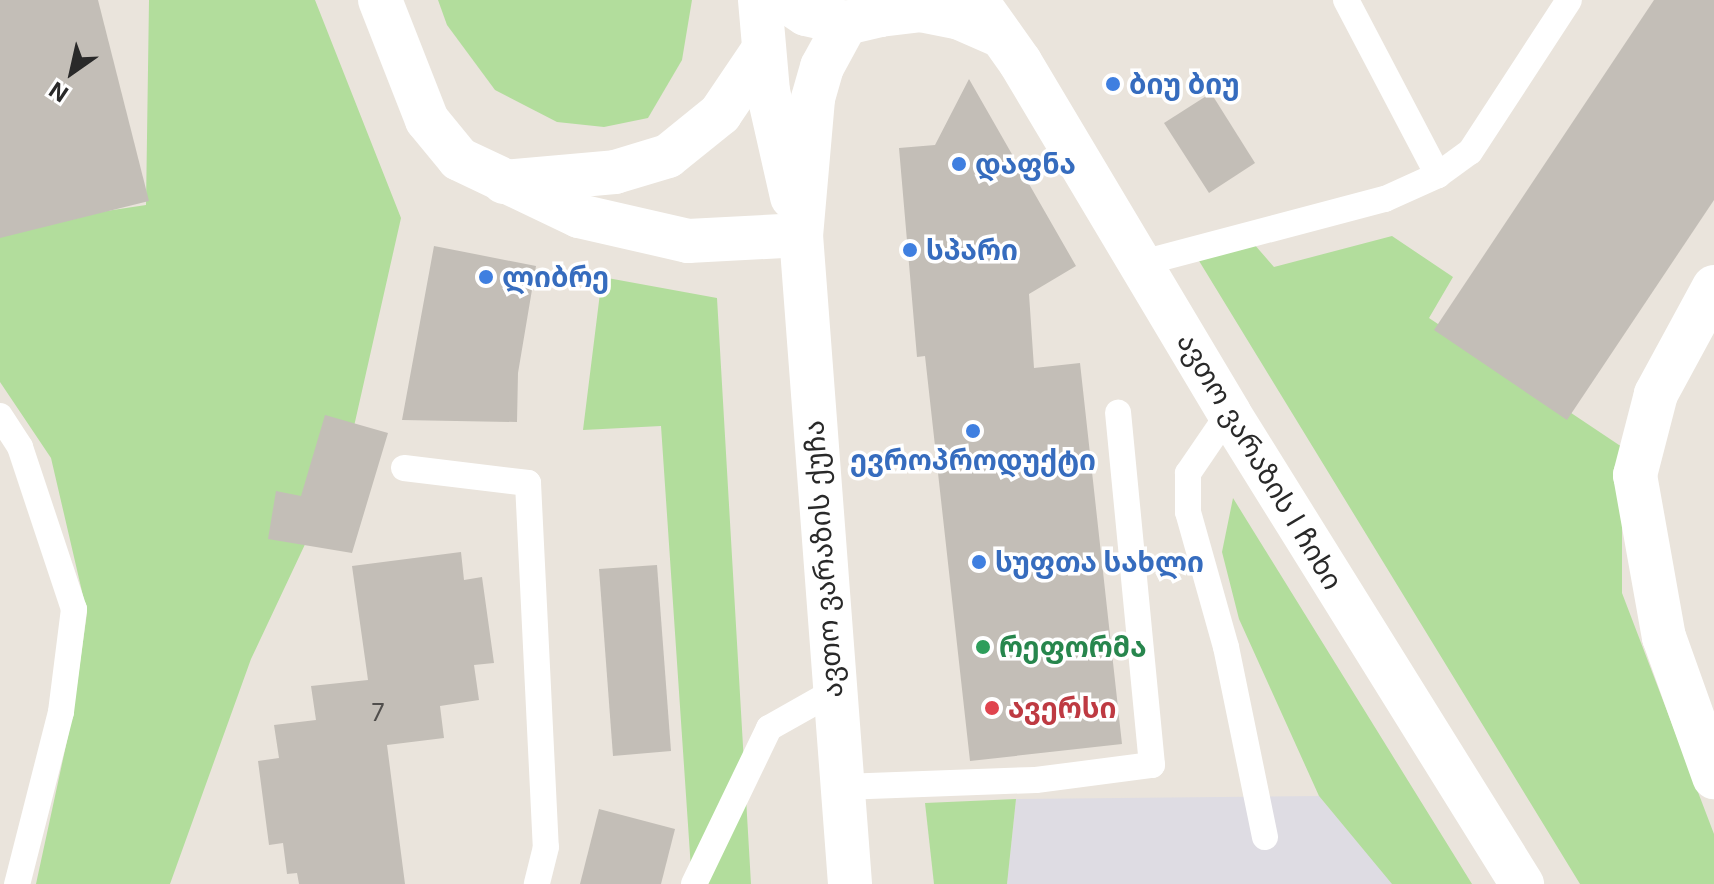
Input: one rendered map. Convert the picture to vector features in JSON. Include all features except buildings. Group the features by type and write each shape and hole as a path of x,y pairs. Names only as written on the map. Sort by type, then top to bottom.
{"street":[{"path":"380,0 427,120 459,159 579,216 688,241 801,235"},
{"name":"ავთო ვარაზის ქუჩა","path":"760,0 768,91 801,235 833,692 850,884"},
{"path":"785,0 806,14 920,10 960,18 1001,36"},
{"name":"ავთო ვარაზის I ჩიხი","path":"976,0 1142,263 1229,413 1522,884"},
{"name":"ავთო ვარაზის ქუჩა","path":"801,235 813,99 822,67 875,12"},
{"path":"502,182 615,172 668,156 720,114 764,49"},
{"path":"1714,287 1656,394 1635,475 1664,637 1714,777"}],"lane":[{"path":"1346,0 1438,175"},
{"path":"1142,263 1385,199 1438,175 1470,152 1569,0"},
{"path":"842,787 1036,780 1152,765 1118,413"},
{"path":"1229,413 1188,473 1188,512 1226,647 1265,837"},
{"path":"0,416 20,447 74,609 61,712 17,884"},
{"path":"404,468 528,483 546,847 537,884"},
{"path":"694,884 769,728 833,692"}],"shaded area":[{"path":"1319,796 1393,884 1007,884 1016,799"}],"green space":[{"path":"149,0 315,0 401,218 348,453 251,659 170,884 36,884 73,713 87,613 51,458 0,382 0,227 146,205"},
{"path":"438,0 692,0 682,60 648,118 604,127 557,122 495,90 447,25"},
{"path":"1247,236 1274,267 1392,236 1453,277 1429,318 1622,447 1622,593 1714,834 1714,884 1580,884 1193,251"},
{"path":"602,277 717,298 751,884 692,884 661,426 583,430"},
{"path":"1233,498 1472,884 1392,884 1319,796 1239,619 1222,552"},
{"path":"1016,799 1007,884 934,884 925,803"}],"place":[{"name":"ბიუ ბიუ","path":"1113,84"},
{"name":"დაფნა","path":"959,164"},
{"name":"სპარი","path":"910,250"},
{"name":"ლიბრე","path":"486,277"},
{"name":"ევროპროდუქტი","path":"973,431"},
{"name":"სუფთა სახლი","path":"979,562"},
{"name":"რეფორმა","path":"983,647"},
{"name":"ავერსი","path":"992,708"}]}
